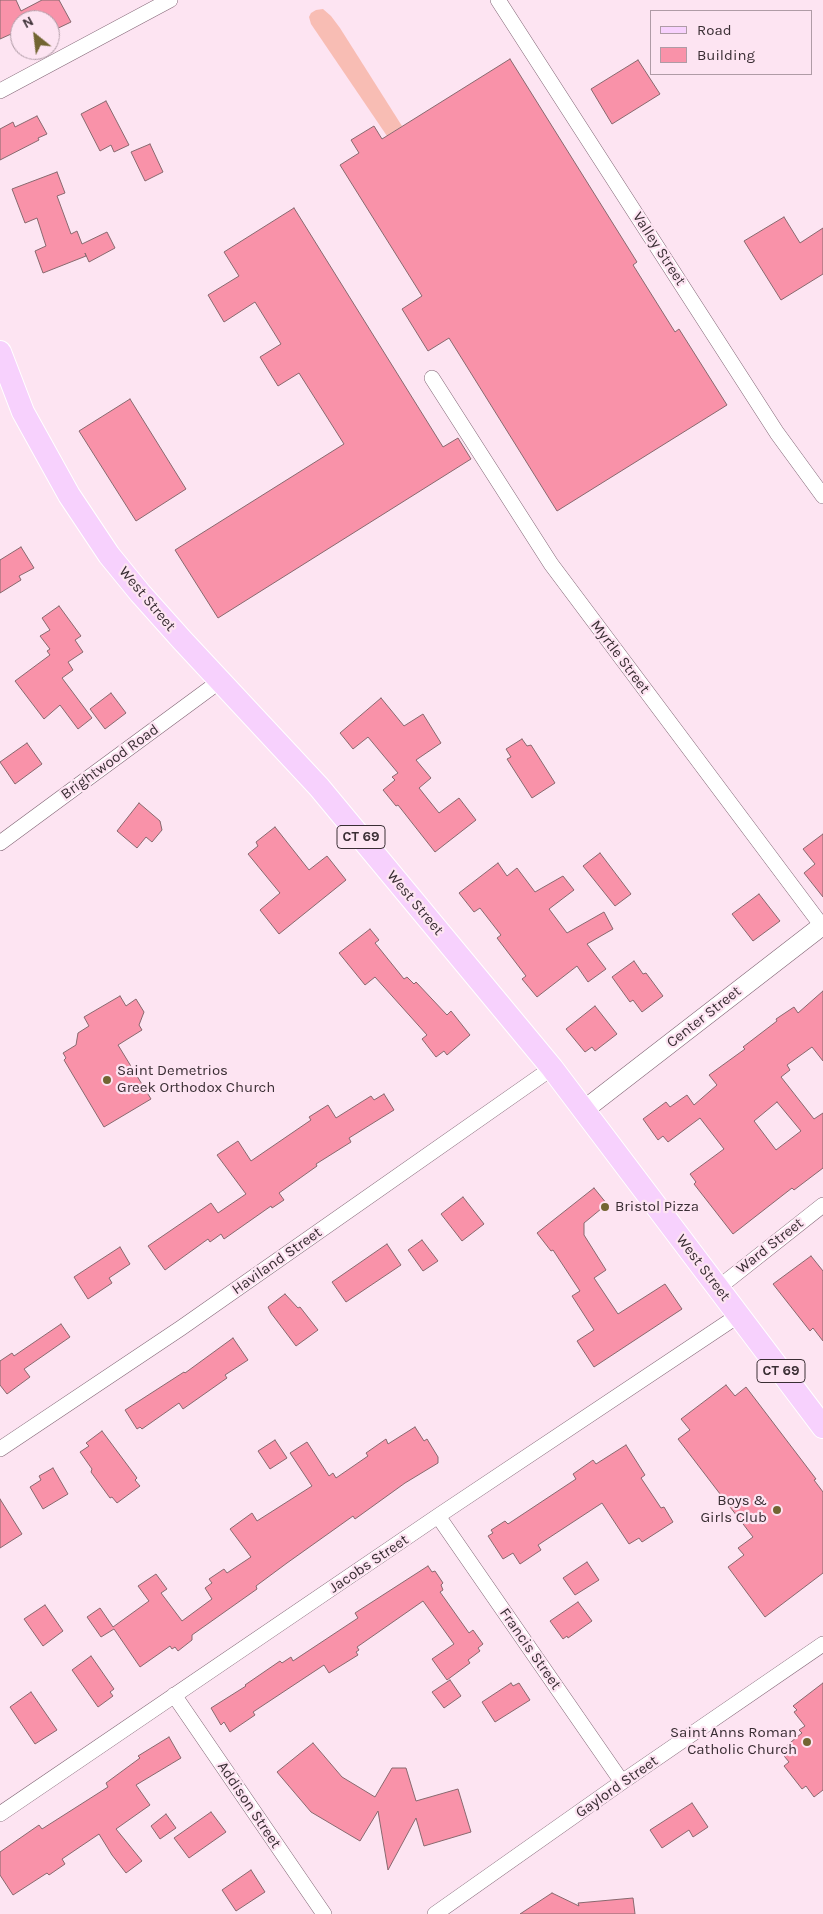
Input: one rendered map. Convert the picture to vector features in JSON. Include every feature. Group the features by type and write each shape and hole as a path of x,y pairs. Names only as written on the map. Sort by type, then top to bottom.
{"main road":[{"name":"West Street","path":"0,352 23,412 69,495 109,555 140,593 319,787 552,1068 823,1427"}],"street":[{"path":"0,91 170,0"},
{"name":"Valley Street","path":"498,0 777,434 823,496"},
{"name":"Myrtle Street","path":"432,378 551,564 822,926"},
{"name":"Brightwood Road","path":"0,843 220,681"},
{"name":"Center Street","path":"584,1110 822,926"},
{"name":"Haviland Street","path":"0,1449 188,1322 552,1068"},
{"name":"Ward Street","path":"718,1288 823,1205"},
{"name":"Jacobs Street","path":"0,1814 438,1516 739,1315"},
{"name":"Francis Street","path":"438,1516 622,1782"},
{"name":"Gaylord Street","path":"435,1914 622,1782 823,1644"},
{"name":"Addison Street","path":"174,1695 324,1914"}],"shaded area":[{"path":"323,9 340,28 402,126 387,136 311,24 309,17 311,13"}],"building":[{"path":"0,0 16,0 21,10 10,10 10,34 0,39"},
{"path":"42,0 59,0 71,22 60,27 60,10 23,10"},
{"path":"510,59 637,262 633,265 675,332 679,329 727,405 557,511 449,338 428,351 402,309 422,296 340,165 359,153 351,140 374,126 382,139"},
{"path":"638,60 660,94 612,124 591,89"},
{"path":"106,101 129,145 114,152 111,145 100,151 81,114"},
{"path":"37,116 47,134 0,160 0,129 13,122 15,127"},
{"path":"150,144 163,172 145,181 131,152"},
{"path":"57,172 65,193 57,196 71,234 77,231 82,244 107,232 115,248 89,262 85,253 86,256 43,273 35,251 46,246 37,218 25,223 12,189"},
{"path":"294,208 443,447 458,438 471,459 218,618 175,550 344,444 299,373 278,386 260,357 281,344 255,302 224,322 208,295 239,276 224,252"},
{"path":"784,217 800,243 823,228 823,274 781,300 744,241"},
{"path":"130,399 186,489 136,521 79,431"},
{"path":"21,547 34,568 19,576 21,580 0,593 0,560"},
{"path":"59,606 81,636 75,640 83,652 68,662 73,670 62,678 92,718 78,729 60,705 44,719 15,681 50,655 47,651 50,649 40,636 50,630 42,618"},
{"path":"111,693 126,713 105,729 90,709"},
{"path":"381,698 404,726 423,714 441,743 416,760 431,778 419,788 439,813 459,798 476,820 435,852 398,805 396,806 383,790 395,780 392,777 398,773 368,737 353,749 340,733"},
{"path":"522,739 527,746 531,745 555,783 532,798 507,759 511,757 506,749"},
{"path":"27,743 42,764 15,784 0,762"},
{"path":"139,803 160,821 162,830 152,842 146,837 137,848 117,831"},
{"path":"275,827 309,870 327,856 346,880 279,934 260,910 280,893 248,854 258,846 256,842"},
{"path":"823,834 823,897 804,873 815,864 803,849"},
{"path":"600,853 631,894 615,906 583,866"},
{"path":"498,863 507,876 517,868 535,892 563,876 574,890 549,909 567,933 604,912 613,929 587,944 606,969 588,982 577,966 537,997 522,979 526,976 497,938 501,935 480,908 474,912 459,893"},
{"path":"759,894 780,921 753,941 732,914"},
{"path":"370,929 379,940 375,943 404,979 407,977 414,984 416,982 447,1015 451,1011 470,1035 447,1055 444,1051 436,1057 422,1039 427,1035 375,977 365,985 339,953"},
{"path":"634,961 643,974 646,973 663,996 642,1012 633,1000 630,1002 612,977"},
{"path":"823,991 823,1061 812,1047 787,1065 790,1070 781,1077 814,1119 823,1113 823,1168 794,1190 792,1188 733,1234 694,1184 696,1182 690,1174 724,1149 700,1118 668,1142 663,1136 658,1140 643,1119 666,1102 670,1107 687,1095 694,1105 717,1085 709,1075 745,1049 743,1047 777,1021 776,1019 794,1007 798,1013","holes":["777,1102 801,1131 776,1150 754,1121"]},
{"name":"Saint Demetrios Greek Orthodox Church","path":"120,996 126,1006 136,999 144,1012 139,1025 142,1030 118,1045 151,1099 104,1127 64,1060 66,1058 63,1053 76,1045 78,1033 89,1026 84,1017"},
{"path":"595,1006 617,1034 595,1051 592,1047 585,1052 566,1029"},
{"path":"384,1094 394,1110 349,1138 351,1142 316,1164 317,1166 279,1193 284,1200 272,1208 271,1206 224,1239 221,1234 210,1242 208,1239 165,1270 148,1246 211,1203 218,1213 246,1194 217,1155 238,1141 251,1161 311,1120 309,1117 328,1105 336,1118 371,1096 374,1100"},
{"path":"594,1188 607,1204 584,1223 584,1235 606,1270 594,1278 618,1314 665,1284 682,1309 594,1367 577,1341 594,1330 572,1296 580,1291 553,1250 551,1251 537,1233"},
{"path":"463,1197 484,1224 462,1241 441,1214"},
{"path":"422,1240 438,1261 423,1271 408,1250"},
{"path":"387,1244 401,1265 346,1302 332,1282"},
{"path":"120,1247 130,1264 109,1278 112,1283 88,1299 74,1277"},
{"path":"811,1256 823,1271 823,1341 813,1328 810,1331 773,1284"},
{"path":"285,1294 298,1308 300,1307 318,1330 296,1346 268,1307"},
{"path":"61,1324 70,1337 24,1369 30,1377 7,1394 0,1385 0,1361 12,1353 14,1356"},
{"path":"233,1338 248,1360 225,1375 227,1378 183,1409 179,1403 142,1429 140,1427 137,1429 125,1410 185,1373"},
{"name":"Boys & Girls Club","path":"726,1385 735,1396 746,1387 816,1479 814,1480 823,1492 823,1573 765,1617 728,1567 744,1555 738,1548 753,1537 678,1439 690,1430 681,1419"},
{"path":"415,1427 424,1441 427,1439 438,1457 438,1463 405,1483 355,1519 353,1516 287,1563 256,1586 257,1589 192,1635 192,1640 178,1651 175,1647 172,1649 170,1646 140,1667 114,1629 101,1637 87,1617 100,1608 113,1627 149,1601 138,1586 156,1574 167,1589 161,1593 182,1621 212,1599 205,1588 212,1583 209,1579 224,1569 227,1573 251,1557 230,1529 252,1513 257,1521 312,1486 290,1453 307,1442 329,1476 333,1473 336,1478 368,1456 366,1453 386,1439 388,1444"},
{"path":"102,1431 137,1478 135,1480 140,1486 117,1503 112,1497 110,1498 91,1472 92,1469 80,1452 89,1446 86,1443"},
{"path":"275,1440 287,1458 270,1469 258,1451"},
{"path":"626,1445 645,1475 641,1478 661,1508 664,1507 673,1522 642,1542 639,1538 629,1544 602,1503 538,1545 541,1550 520,1564 513,1553 503,1559 488,1536 493,1533 491,1530 505,1521 508,1524 576,1479 573,1474 593,1460 596,1464"},
{"path":"53,1468 68,1494 43,1509 30,1487 41,1480 39,1476"},
{"path":"0,1499 22,1534 0,1548"},
{"path":"587,1562 599,1580 575,1595 563,1578"},
{"path":"428,1566 432,1572 435,1571 443,1583 441,1585 443,1590 440,1592 469,1633 473,1630 483,1644 478,1648 480,1651 468,1660 470,1663 447,1680 432,1659 454,1644 423,1601 357,1647 359,1650 356,1652 358,1655 329,1673 324,1665 253,1712 255,1715 230,1732 224,1722 221,1725 211,1708 246,1686 280,1661 282,1663 291,1657 293,1661 358,1618 355,1613"},
{"path":"578,1602 592,1621 568,1638 567,1636 563,1639 550,1621"},
{"path":"45,1605 63,1631 43,1646 24,1619"},
{"path":"91,1656 114,1689 110,1692 113,1696 98,1707 72,1670"},
{"path":"450,1680 461,1696 444,1708 432,1692"},
{"path":"511,1683 513,1686 519,1683 530,1700 495,1722 482,1702"},
{"name":"Saint Anns Roman Catholic Church","path":"823,1683 823,1790 814,1797 806,1786 802,1789 784,1766 789,1762 780,1751 802,1733 799,1730 805,1726 794,1712 797,1710 793,1706"},
{"path":"31,1692 57,1730 35,1744 10,1707"},
{"path":"169,1737 181,1758 136,1785 150,1805 116,1829 142,1861 126,1873 99,1834 62,1859 65,1864 13,1895 0,1875 0,1852 39,1825 42,1829 108,1787 106,1783 140,1758 138,1756"},
{"path":"313,1743 342,1777 375,1797 392,1768 406,1768 416,1801 458,1789 471,1832 424,1846 416,1818 388,1870 378,1811 360,1841 311,1812 277,1772"},
{"path":"692,1803 708,1827 693,1837 689,1830 662,1848 650,1830"},
{"path":"211,1812 226,1832 189,1858 174,1838"},
{"path":"166,1814 176,1828 160,1839 151,1826"},
{"path":"251,1870 265,1892 236,1911 222,1890"},
{"path":"552,1893 579,1906 578,1903 633,1898 635,1914 520,1914"}],"place":[{"name":"Saint Demetrios Greek Orthodox Church","path":"107,1080"},
{"name":"Bristol Pizza","path":"605,1207"},
{"name":"Boys & Girls Club","path":"777,1510"},
{"name":"Saint Anns Roman Catholic Church","path":"807,1742"}]}
